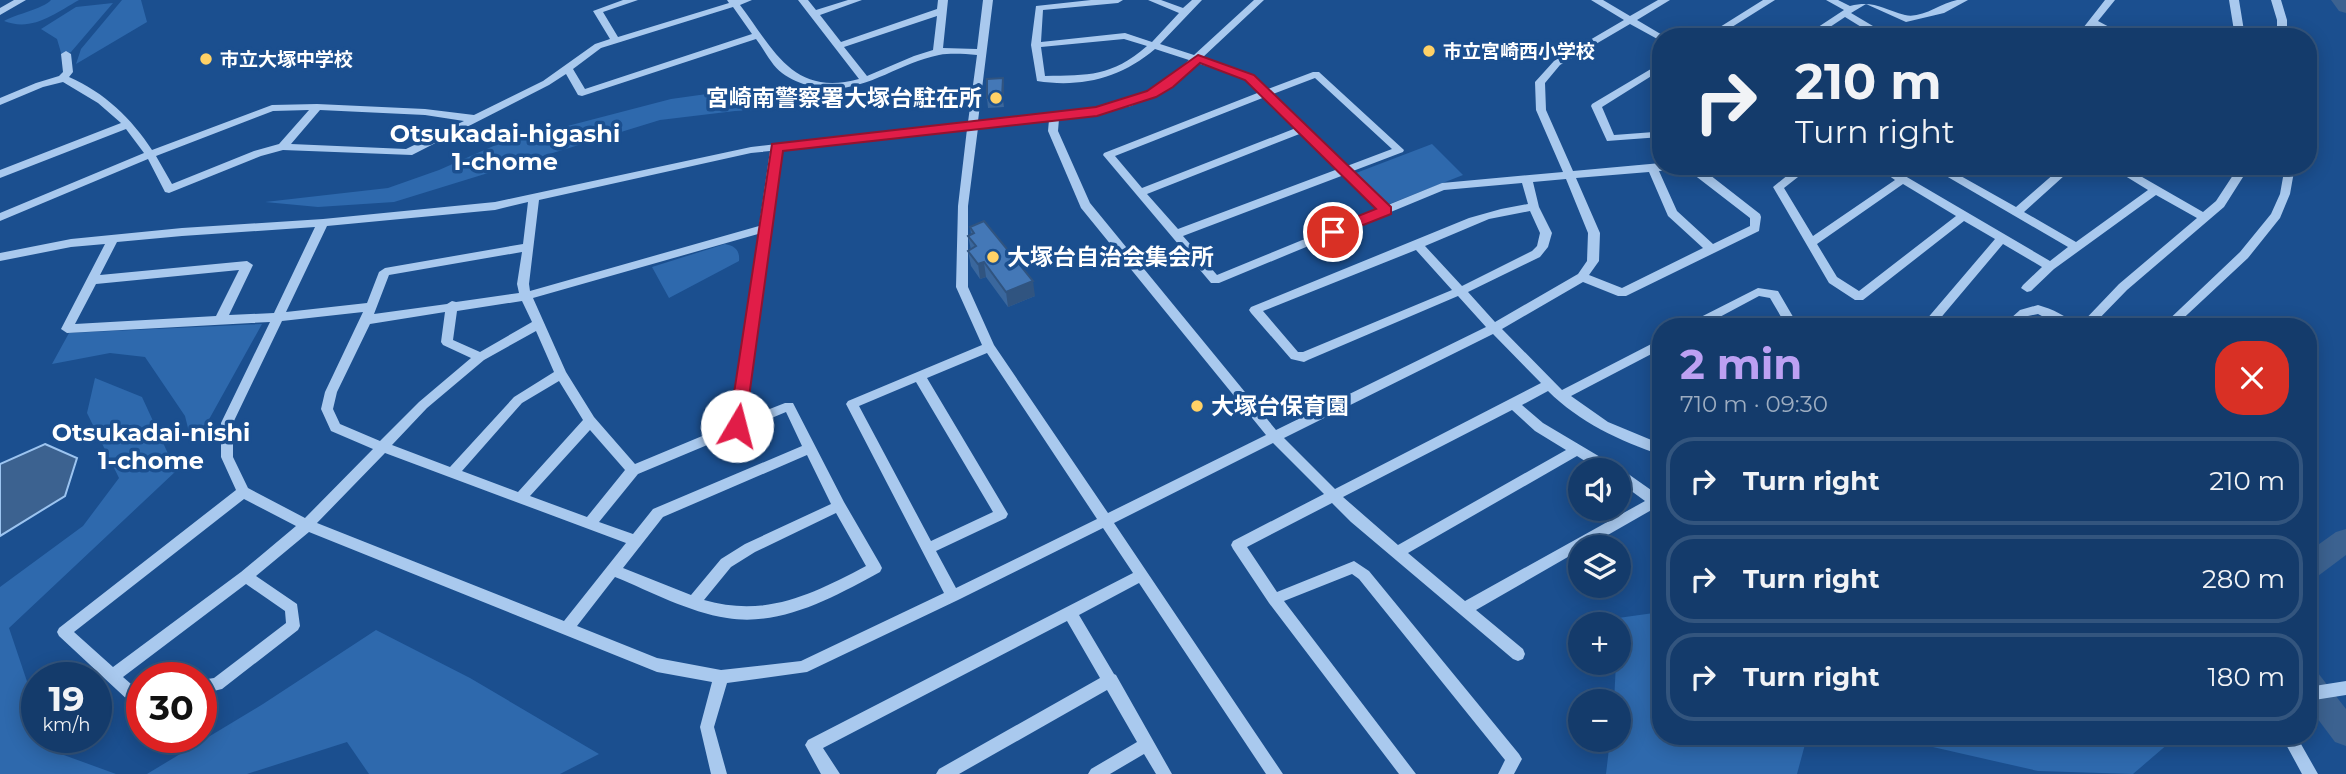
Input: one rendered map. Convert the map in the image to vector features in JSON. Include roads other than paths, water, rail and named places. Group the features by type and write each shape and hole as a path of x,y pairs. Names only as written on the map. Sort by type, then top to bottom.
{"street":[{"path":"0,12 21,0"},
{"path":"615,40 598,10 632,0"},
{"path":"62,79 98,99 130,124 151,154 169,189 258,153 283,147 408,153 568,69 598,46 733,2 747,0"},
{"path":"803,0 865,80"},
{"path":"814,14 858,0"},
{"path":"939,52 943,0"},
{"path":"988,0 963,205 962,287 989,347 1275,774"},
{"path":"1118,0 1040,8 1036,45 1040,79 1094,77 1130,66 1155,45 1197,0"},
{"path":"1153,0 1184,12"},
{"path":"0,257 71,243 495,206 727,155 776,147 1097,111 1152,94 1169,84 1259,0"},
{"path":"1596,0 1652,33"},
{"path":"323,223 227,423 227,457 243,492 307,525 657,665 721,677 802,667 953,596 1273,435 1494,328 1582,277 1594,261 1594,233 1541,110 1540,82 1557,63 1665,0"},
{"path":"1724,28 1770,0"},
{"path":"1831,0 1850,10 1866,0 1906,19 1941,11 1963,0"},
{"path":"2088,28 2110,0"},
{"path":"2234,0 2239,28"},
{"path":"2276,0 2282,28"},
{"path":"733,2 783,70 794,77 834,89 939,52 982,52"},
{"path":"838,46 942,12"},
{"path":"1822,28 1844,13 1870,28"},
{"path":"2092,22 2102,28"},
{"path":"568,69 582,93 757,35"},
{"path":"1036,45 1125,36 1250,77 1301,130 1386,210"},
{"path":"0,102 62,79 68,72 66,54"},
{"path":"1652,71 1595,106 1611,139 1652,136"},
{"path":"1176,234 1399,150 1316,74 1108,155 1214,280 1442,187 1652,168"},
{"path":"0,217 151,154 272,108 317,107 425,112 477,119"},
{"path":"283,147 317,107"},
{"path":"1054,116 1053,131 1085,205 1273,435 1333,496 1518,654"},
{"path":"0,174 130,124"},
{"path":"1140,193 1301,130"},
{"path":"737,426 776,147"},
{"path":"1656,175 1672,213 1710,248"},
{"path":"1582,277 1622,293 1755,228 1756,217 1702,175"},
{"path":"1794,175 1777,187 1833,280 1859,297 1963,216"},
{"path":"1894,175 2050,265"},
{"path":"2016,213 2060,175"},
{"path":"2131,175 2205,218"},
{"path":"2093,318 2123,287 2220,204 2239,175"},
{"path":"2177,318 2244,255 2277,215 2286,194 2289,175"},
{"path":"1951,176 2075,246"},
{"path":"1526,178 1534,207 1546,233 1542,247 1536,254 1462,290 1304,357 1295,356 1255,310 1418,245 1458,225 1486,215 1534,207"},
{"path":"1812,242 1902,180"},
{"path":"2027,288 2050,265 2157,189"},
{"path":"534,199 523,284 526,296 561,374 590,421 633,470"},
{"path":"113,239 67,329 368,314 526,296 764,229"},
{"path":"1934,318 2002,237"},
{"path":"1418,245 1549,385 1604,426 1652,446"},
{"path":"527,247 384,272 368,314 331,392 327,408 335,427 635,541"},
{"path":"92,280 247,265 220,321"},
{"path":"1708,318 1758,292 1774,294 1788,318"},
{"path":"452,305 447,342 480,357"},
{"path":"2016,318 2026,309 2036,308 2054,318"},
{"path":"114,675 246,576 307,525 424,405 480,357 538,324"},
{"path":"953,596 852,404 989,347"},
{"path":"1562,396 1652,348"},
{"path":"452,473 518,400 561,374"},
{"path":"919,376 1001,514 928,549"},
{"path":"1408,774 1274,599 1238,545 1549,385"},
{"path":"1512,403 1539,427 1590,458"},
{"path":"589,523 633,470 789,406 839,506 875,568 835,590 785,608 752,613 728,612 613,570"},
{"path":"521,498 590,421"},
{"path":"567,628 658,513 810,448"},
{"path":"1398,552 1577,450"},
{"path":"1631,483 1652,498"},
{"path":"126,688 64,632 243,492"},
{"path":"695,601 726,563 750,548 839,506"},
{"path":"1466,608 1652,507"},
{"path":"1274,599 1354,567 1364,575 1514,760 1506,774"},
{"path":"217,684 293,626 292,608 246,576"},
{"path":"832,774 813,745 1140,576"},
{"path":"1070,613 1164,774"},
{"path":"719,774 707,726 721,677"},
{"path":"944,774 1111,680"},
{"path":"2317,692 2341,688"},
{"path":"1096,774 1146,745"},
{"path":"2294,745 2310,774"}],"waterway":[{"path":"2340,0 2346,7"},
{"path":"2317,561 2346,540"},
{"path":"2317,695 2346,732"}],"place":[{"name":"市立宮崎西小学校","path":"1429,51"},
{"name":"市立大塚中学校","path":"206,59"},
{"name":"宮崎南警察署大塚台駐在所","path":"996,98"},
{"name":"大塚台自治会集会所","path":"993,257"},
{"name":"大塚台保育園","path":"1197,406"}],"district":[{"name":"Otsukadai-higashi 1-chome","path":"505,147"},
{"name":"Otsukadai-nishi 1-chome","path":"151,446"}]}
